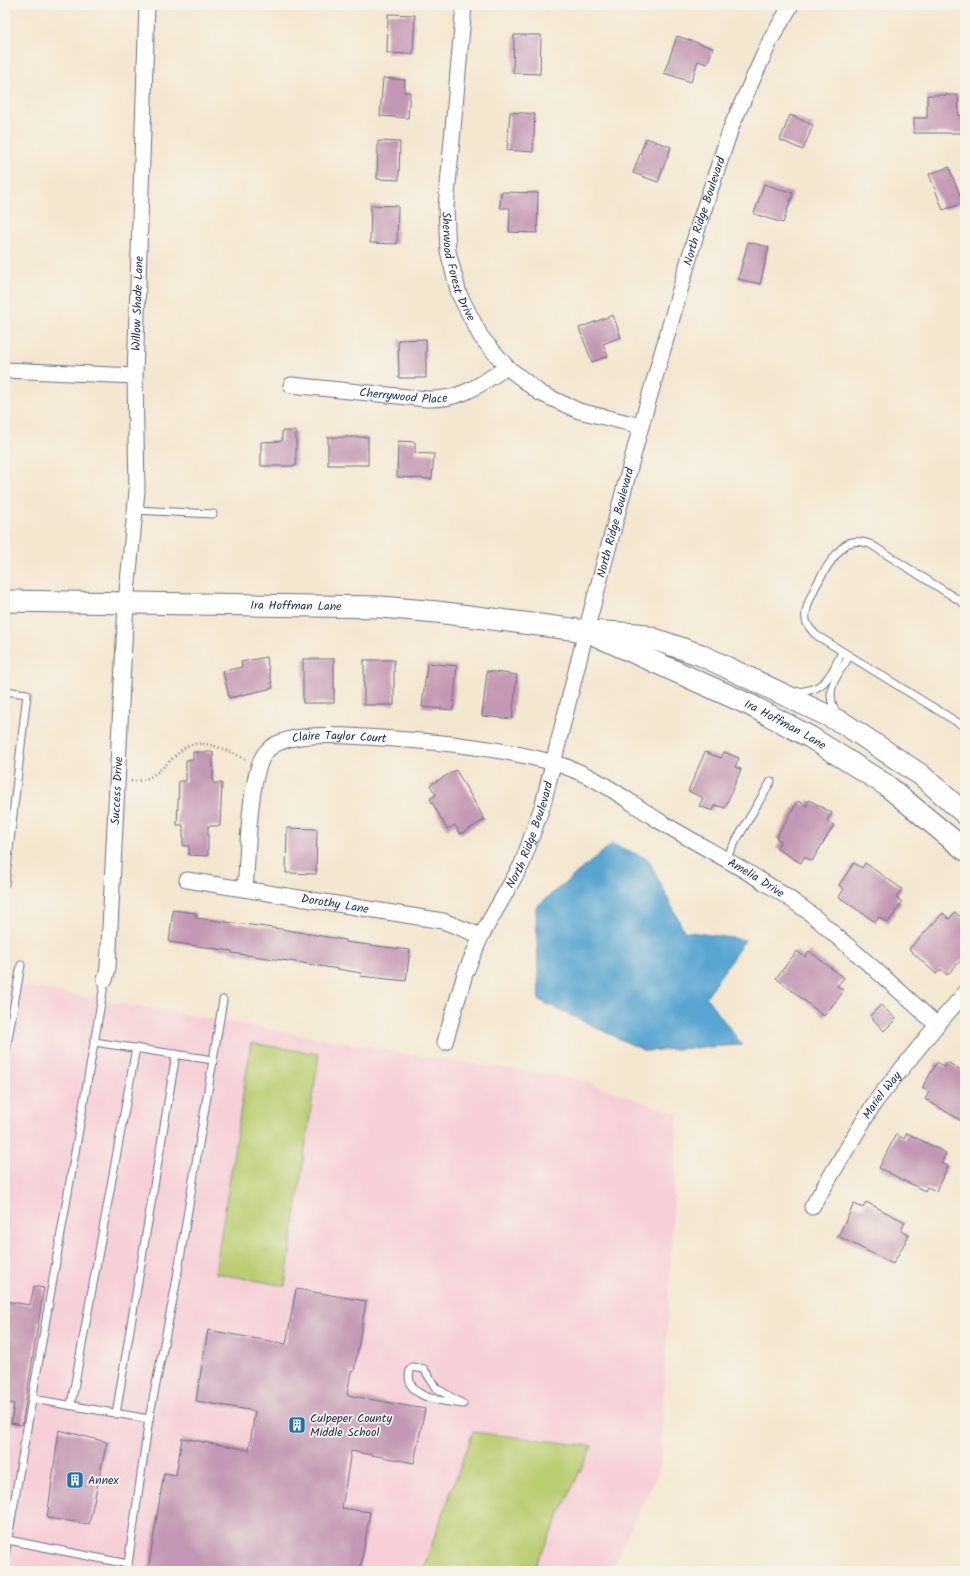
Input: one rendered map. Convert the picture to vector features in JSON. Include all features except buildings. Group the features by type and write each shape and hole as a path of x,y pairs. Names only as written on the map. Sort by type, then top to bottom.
{"main road":[{"name":"Ira Hoffman Lane","path":"5,601 381,607 437,612 586,631 639,634 702,655 843,723 921,775 965,814"},
{"name":"Ira Hoffman Lane","path":"586,631 750,705 810,737 886,786 965,850"}],"street":[{"name":"Willow Shade Lane","path":"126,602 137,490 135,376 146,5"},
{"name":"Sherwood Forest Drive","path":"464,5 446,207 448,251 459,294 481,336 506,366 540,393 579,411 641,426"},
{"name":"North Ridge Boulevard","path":"445,1042 465,974 481,936 522,864 543,804 586,631 641,426 699,224 732,126 771,39 791,5"},
{"name":"Cherrywood Place","path":"291,385 428,399 450,398 475,388 506,366"},
{"path":"5,370 135,376"},
{"name":"Success Drive","path":"105,980 108,968 126,602"},
{"name":"Claire Taylor Court","path":"245,889 252,796 259,764 266,752 279,742 314,736 427,740 554,764"},
{"name":"Amelia Drive","path":"554,764 593,777 661,822 726,858 801,906 859,955 937,1025"},
{"name":"Dorothy Lane","path":"187,880 443,922 481,936"},
{"name":"Mariel Way","path":"812,1207 875,1102 937,1025 965,993"}],"lane":[{"path":"134,510 213,514"},
{"path":"965,604 870,544 858,541 848,543 839,551 812,593 806,606 805,619 810,629 816,635 849,657 965,727"},
{"path":"780,693 815,689 823,683 831,673 842,652"},
{"path":"843,723 835,710 830,690 849,657"},
{"path":"5,691 28,694 5,884"},
{"path":"726,858 771,781"},
{"path":"5,1056 21,965"},
{"path":"5,1555 105,980"},
{"path":"8,1540 127,1567 149,1420 174,1289 223,1000"},
{"path":"94,1042 213,1060"},
{"path":"71,1405 136,1048"},
{"path":"116,1414 176,1054"},
{"path":"413,1367 424,1369 436,1388 463,1404 436,1400 420,1394 411,1387 409,1383 408,1378 410,1370 413,1367"},
{"path":"33,1399 149,1420"}],"path":[{"path":"118,779 138,782 157,773 186,748 193,744 216,746 259,764"}],"shaded area":[{"path":"5,983 426,1057 581,1080 678,1114 660,1468 610,1571 5,1571"}],"green space":[{"path":"251,1043 319,1054 285,1286 215,1273"},
{"path":"473,1432 592,1446 533,1571 422,1571"}],"water":[{"path":"612,844 648,859 684,931 745,940 706,997 742,1045 645,1051 539,1000 536,907"}],"place":[{"name":"Culpeper County Middle School","path":"297,1425"},
{"name":"Annex","path":"75,1480"}]}
